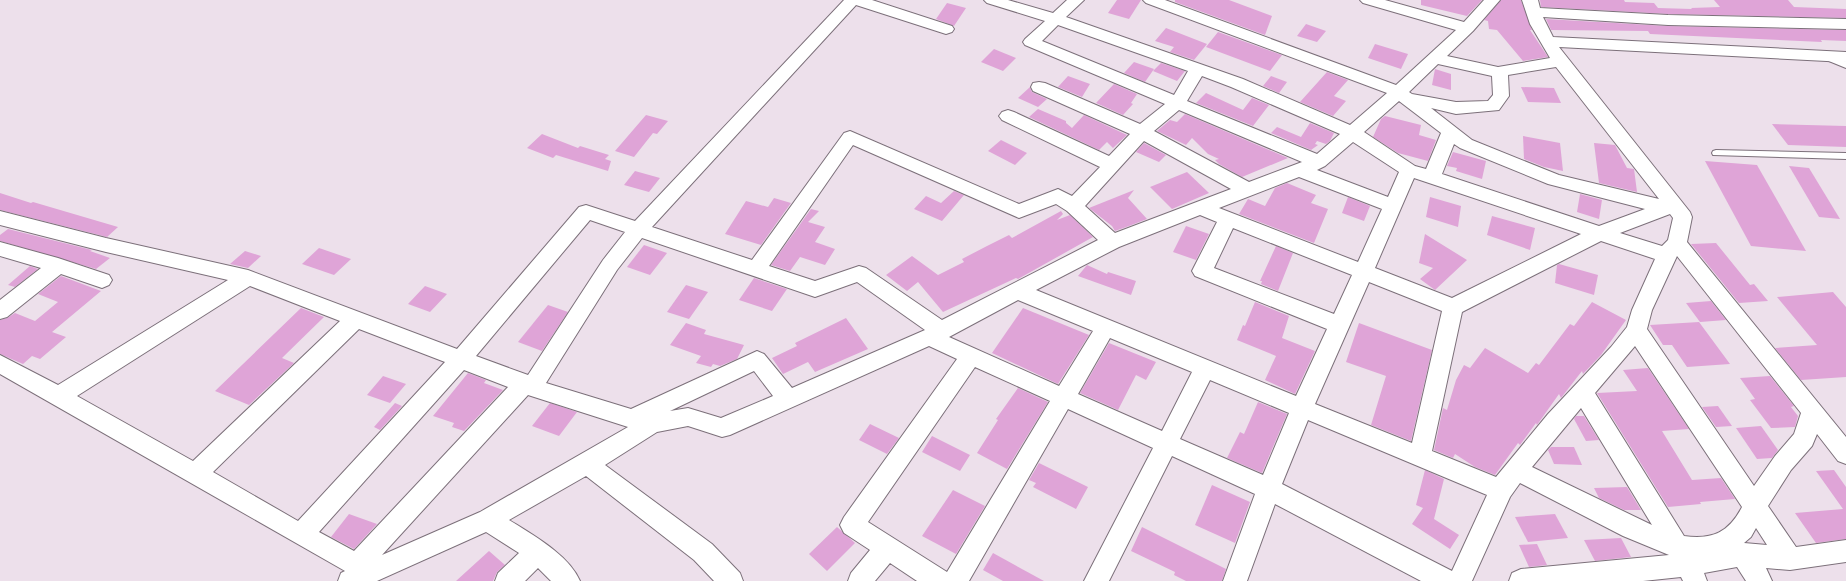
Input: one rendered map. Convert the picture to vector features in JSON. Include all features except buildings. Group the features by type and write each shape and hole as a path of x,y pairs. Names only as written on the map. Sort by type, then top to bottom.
{"street":[{"path":"358,573 528,385 610,265 638,230 852,0"},
{"path":"857,0 946,30"},
{"path":"992,0 1056,19 1237,83 1351,132 1409,170 1599,233 1672,249 1812,412 1846,454"},
{"path":"1076,0 1031,42 1319,162"},
{"path":"1151,0 1399,92 1419,102 1450,107 1493,106 1501,96 1500,73"},
{"path":"1368,0 1467,28"},
{"path":"4,223 248,277 528,385 642,421 688,417 722,428 935,334 1112,242 1319,162 1351,132 1399,92 1467,28 1492,0"},
{"path":"1460,581 1501,490 1516,470 1636,330 1642,310 1672,249 1683,217 1670,206 1560,61 1548,42 1532,6 1668,20 1846,24"},
{"path":"1548,42 1846,57"},
{"path":"1434,58 1500,73 1515,68 1544,65 1560,61"},
{"path":"1074,206 1142,132 1176,103 1198,69"},
{"path":"1039,87 1142,132 1248,190"},
{"path":"1399,92 1466,144 1554,180 1670,206"},
{"path":"1008,116 1112,165"},
{"path":"1432,178 1450,132"},
{"path":"757,268 850,136 1019,211 1058,196 1074,206 1112,242"},
{"path":"1300,170 1393,206"},
{"path":"1235,581 1269,489 1302,408 1409,170"},
{"path":"1200,208 1454,307 1599,233 1670,206"},
{"path":"301,535 461,359 586,212 815,288 859,273 935,334 971,356 1269,489 1446,581"},
{"path":"1228,219 1202,271 1340,325"},
{"path":"0,249 58,265 102,280"},
{"path":"0,311 58,265"},
{"path":"59,396 248,277"},
{"path":"1017,291 1501,490"},
{"path":"1420,456 1454,307"},
{"path":"196,474 356,319"},
{"path":"954,581 1106,328"},
{"path":"1636,330 1790,560"},
{"path":"939,581 852,525 971,356"},
{"path":"358,573 488,520 587,464 642,421 757,360 788,399"},
{"path":"0,364 59,396 301,535 358,573"},
{"path":"1096,581 1205,369"},
{"path":"1583,392 1687,564"},
{"path":"1687,564 1698,549 1725,543 1743,529 1761,495 1783,463 1804,439 1812,412"},
{"path":"587,464 703,552 731,581"},
{"path":"1516,470 1617,522 1672,545 1687,564"},
{"path":"488,520 538,552 568,581"},
{"path":"860,581 887,548"},
{"path":"1521,581 1687,564 1743,554 1790,560 1846,551"},
{"path":"506,581 538,552"},
{"path":"1743,554 1760,581"}],"lane":[{"path":"1827,57 1846,65"},
{"path":"1716,153 1846,156"}]}
